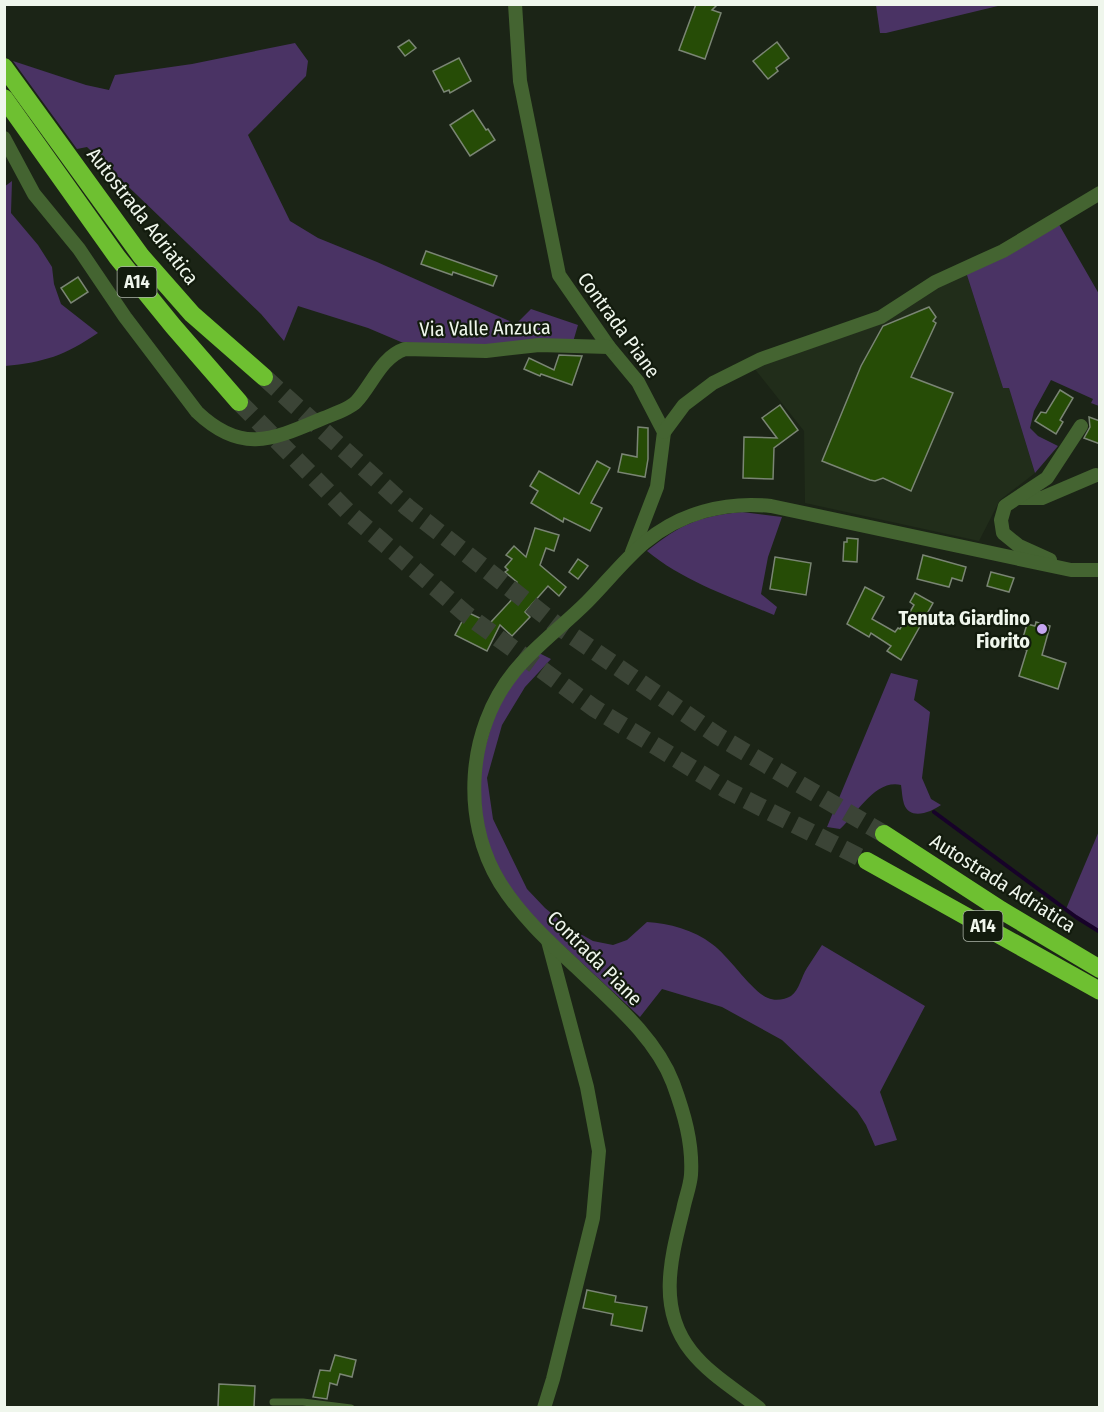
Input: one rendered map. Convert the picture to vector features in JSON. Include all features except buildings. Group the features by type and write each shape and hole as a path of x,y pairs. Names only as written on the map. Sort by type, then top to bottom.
{"highway":[{"name":"Autostrada Adriatica","path":"4,67 141,256 192,314 264,377"},
{"name":"Autostrada Adriatica","path":"4,98 117,257 239,402"},
{"name":"Autostrada Adriatica","path":"884,834 1001,910 1100,969"},
{"name":"A14","path":"867,861 1100,991"}],"street":[{"name":"Contrada Piane","path":"515,4 520,81 559,275 609,347 638,382 664,432 657,487 631,555"},
{"name":"Via Valle Anzuca","path":"4,138 34,194 79,249 125,317 197,412 209,423 236,437 250,439 277,437 355,404 389,359 398,351 405,349 486,351 539,345 609,347"},
{"path":"664,432 684,405 713,383 761,359 881,317 935,282 1003,251 1100,193"},
{"path":"1071,570 1019,546 1003,533 1001,520 1005,506 1047,478 1081,426"},
{"path":"1019,498 1042,498 1096,475"},
{"name":"Contrada Piane","path":"759,1407 705,1366 691,1352 680,1334 673,1313 669,1269 691,1177 688,1130 669,1073 629,1018 516,906 490,862 477,820 474,787 477,756 484,727 494,702 524,660 590,599 631,555 659,532 685,518 719,507 760,505 1071,570 1100,570"},
{"path":"544,1407 593,1218 599,1151 587,1087 547,939"}],"lane":[{"path":"273,1402 303,1402 351,1407"}],"shaded area":[{"path":"876,4 1002,5 880,33"},
{"path":"295,43 308,61 306,76 248,135 290,221 318,238 516,324 531,309 578,325 573,342 464,347 401,342 368,328 298,306 284,341 261,314 87,147 77,149 13,61 86,85 109,90 115,75 192,64"},
{"path":"12,181 11,213 38,245 52,267 54,284 61,304 98,333 54,357 5,366 4,187"},
{"path":"1057,221 1099,294 1099,406 1091,403 1093,399 1051,380 1034,411 1030,428 1038,436 1058,446 1035,473 1009,388 1003,388 966,272"},
{"path":"966,272 1003,388 1009,388 1035,473 1000,500 979,541 805,503 804,431 754,368"},
{"path":"742,512 782,517 768,557 761,594 777,607 774,615 692,580 647,551 670,534 691,523 714,516"},
{"path":"537,652 551,659 525,687 502,725 487,778 493,819 527,889 568,927 593,941 613,945 627,940 647,922 689,931 705,939 719,950 755,989 770,999 783,999 794,993 822,945 925,1006 880,1092 897,1140 875,1146 857,1111 782,1040 722,1007 662,989 640,1017 543,927 504,883 483,836 479,768 501,693"},
{"path":"891,673 918,680 914,700 930,712 922,778 931,799 941,805 926,812 916,814 911,812 904,804 901,785 892,785 875,792 840,829 827,827"},
{"path":"1099,831 1099,931 1066,909"}],"waterway":[{"path":"934,812 1076,917 1100,932"}],"tunnel":[{"path":"264,377 407,507 558,626 718,736 884,834"},
{"path":"239,402 349,513 467,615 594,708 727,790 867,861"}],"place":[{"name":"Tenuta Giardino Fiorito","path":"1042,629"}]}
